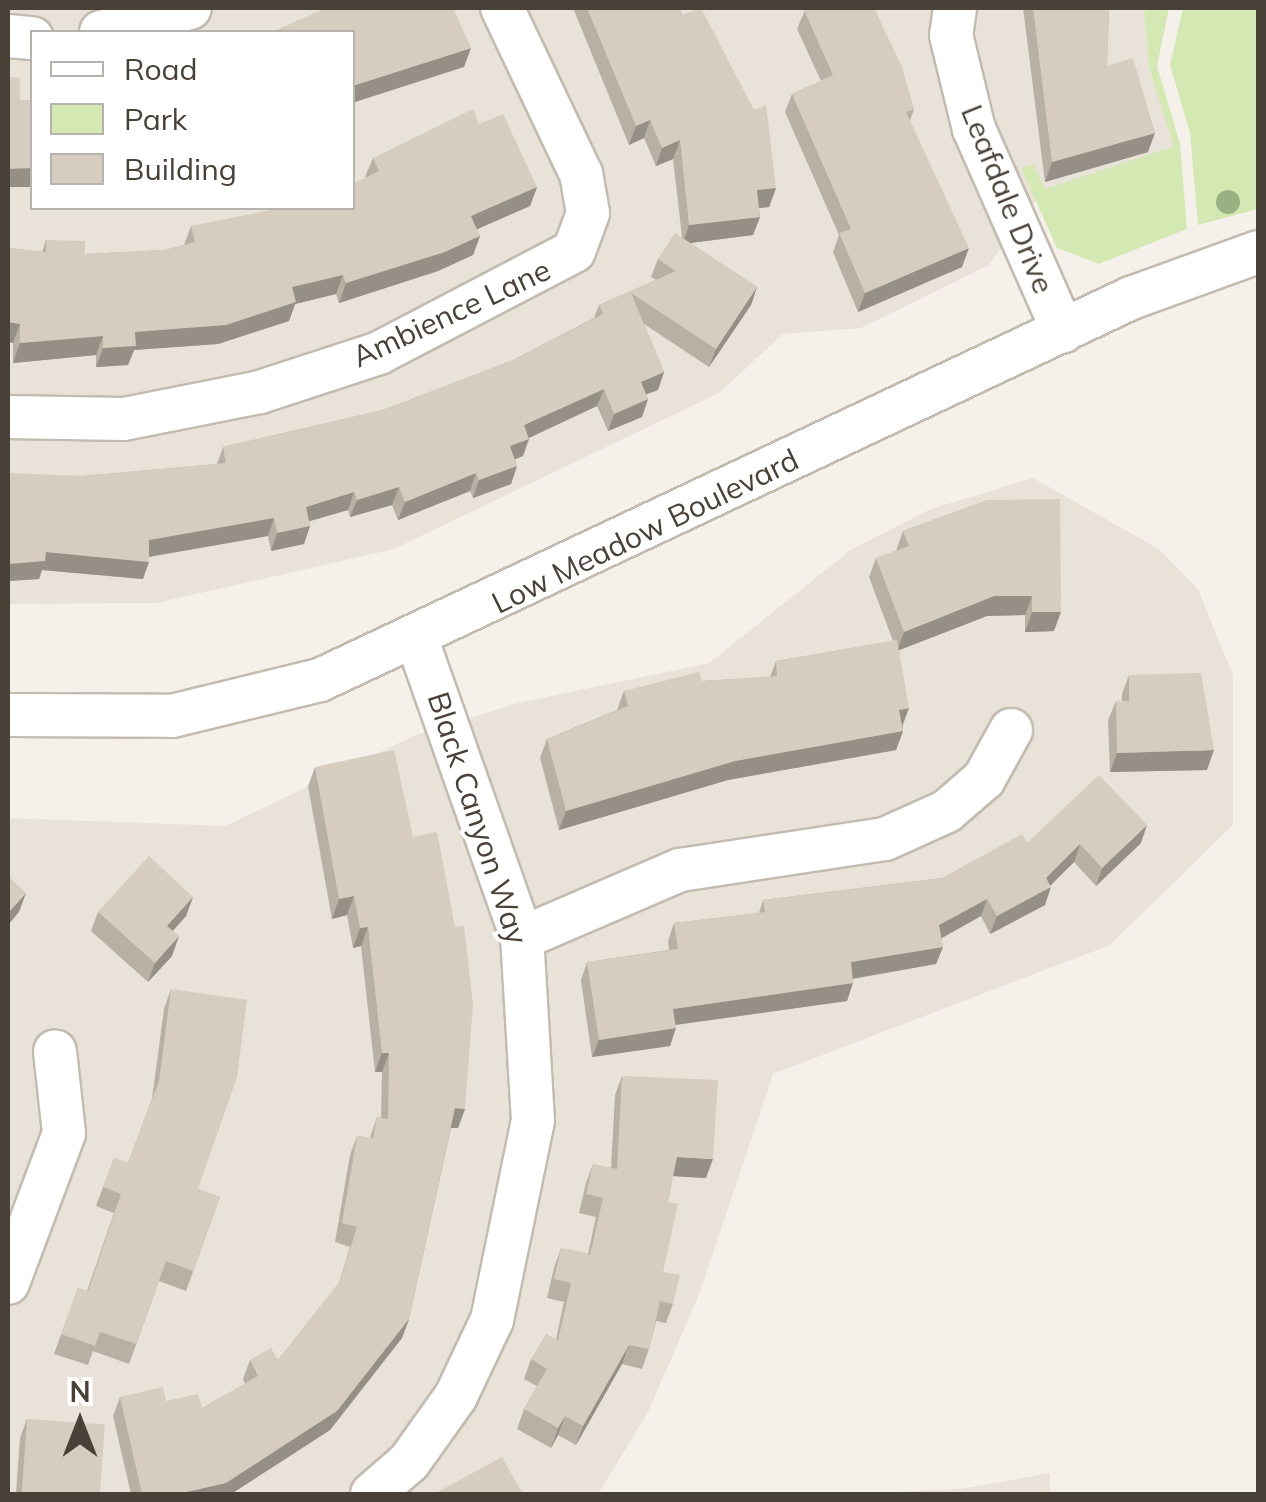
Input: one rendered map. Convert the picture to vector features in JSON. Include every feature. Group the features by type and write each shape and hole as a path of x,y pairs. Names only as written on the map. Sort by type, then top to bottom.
{"street":[{"path":"108,30 190,8"},
{"name":"Ambience Lane","path":"8,416 124,418 260,392 379,352 574,250 588,214 582,174 502,8"},
{"name":"Leafdale Drive","path":"955,8 952,35 974,129 1063,330"},
{"name":"Low Meadow Boulevard","path":"8,715 172,716 320,680 417,640 1182,275 1258,252"},
{"name":"Black Canyon Way","path":"372,1494 409,1462 456,1396 492,1320 533,1121 522,938 417,640"},
{"path":"522,938 680,870 885,838 947,810 984,780 1012,730"},
{"path":"8,1283 64,1133 55,1051"}],"shaded area":[{"path":"8,8 1144,8 1149,68 1175,146 1045,189 989,265 861,328 783,334 719,393 394,549 157,603 8,604"},
{"path":"1033,478 1159,549 1198,589 1233,675 1233,825 1110,945 773,1074 699,1295 647,1414 598,1494 8,1494 8,818 225,826 416,735 518,703 709,663 852,549 931,509"},
{"path":"1050,1473 1050,1494 853,1494 960,1489"}],"green space":[{"path":"1144,8 1169,8 1157,66 1180,144 1187,229 1099,264 1057,248 1021,168 1033,164 1045,189 1174,146 1149,68"},
{"path":"1183,8 1258,8 1258,209 1198,225 1190,133 1170,65"}],"building":[{"path":"326,8 453,8 471,48 355,85 355,30 276,30"},
{"path":"587,8 679,8 682,15 701,8 754,110 766,105 776,188 757,190 760,217 689,225 680,140 662,148 650,120 636,126"},
{"path":"874,8 902,67 914,109 906,112 969,248 865,293 839,233 851,229 792,94 833,75 804,10"},
{"path":"1033,8 1109,8 1107,66 1133,58 1155,133 1052,162"},
{"path":"8,77 20,78 20,100 30,100 30,168 8,169"},
{"path":"473,109 479,124 503,114 537,187 471,216 480,236 445,252 346,283 343,275 292,287 296,302 226,325 135,332 136,346 103,348 103,336 20,343 20,324 8,322 8,248 46,252 46,240 85,241 85,254 165,250 195,242 191,226 271,210 355,210 355,183 379,171 373,158"},
{"path":"675,233 757,287 716,349 631,293 664,372 641,382 648,399 614,414 604,389 524,425 529,439 510,446 517,466 479,480 476,473 405,502 399,487 357,500 354,492 306,507 310,526 277,533 274,518 149,540 149,562 46,552 45,561 8,564 8,473 83,476 226,463 223,447 383,410 511,361 603,314 599,305 676,271 658,259"},
{"path":"1060,499 1061,612 1032,612 1032,596 994,596 904,632 876,558 909,546 903,531 988,500"},
{"path":"897,640 909,708 899,710 903,731 735,761 566,811 547,739 628,706 624,691 699,672 702,681 777,676 776,661"},
{"path":"1201,673 1214,750 1117,753 1116,701 1129,701 1129,675"},
{"path":"394,750 413,837 437,832 455,927 464,926 473,1004 465,1109 455,1108 409,1319 337,1411 226,1483 178,1494 142,1494 120,1397 163,1387 166,1401 198,1394 202,1408 258,1376 250,1360 271,1348 278,1360 340,1281 357,1227 342,1223 357,1136 373,1138 377,1117 388,1119 389,1053 382,1053 368,927 360,928 354,896 339,899 315,767"},
{"path":"1099,775 1147,825 1102,868 1080,844 1046,878 1051,887 997,916 987,899 939,925 943,947 851,962 853,983 673,1009 676,1028 599,1040 587,962 678,949 674,923 765,912 763,900 942,878 1022,834 1027,843"},
{"path":"149,856 193,897 167,926 179,936 155,963 98,912"},
{"path":"8,876 26,893 8,913"},
{"path":"171,989 247,1000 237,1077 198,1189 220,1197 193,1271 166,1261 136,1344 100,1332 95,1346 61,1334 78,1288 88,1291 121,1194 103,1187 114,1158 128,1163 159,1081"},
{"path":"622,1076 718,1080 713,1159 677,1157 668,1202 678,1204 663,1272 680,1275 673,1304 660,1301 649,1349 629,1345 583,1426 565,1416 558,1428 524,1409 547,1369 531,1359 546,1334 558,1340 571,1283 554,1279 561,1248 590,1255 603,1198 586,1194 593,1164 617,1169"},
{"path":"27,1419 105,1424 100,1494 22,1494"},
{"path":"502,1457 523,1494 434,1494"}]}
